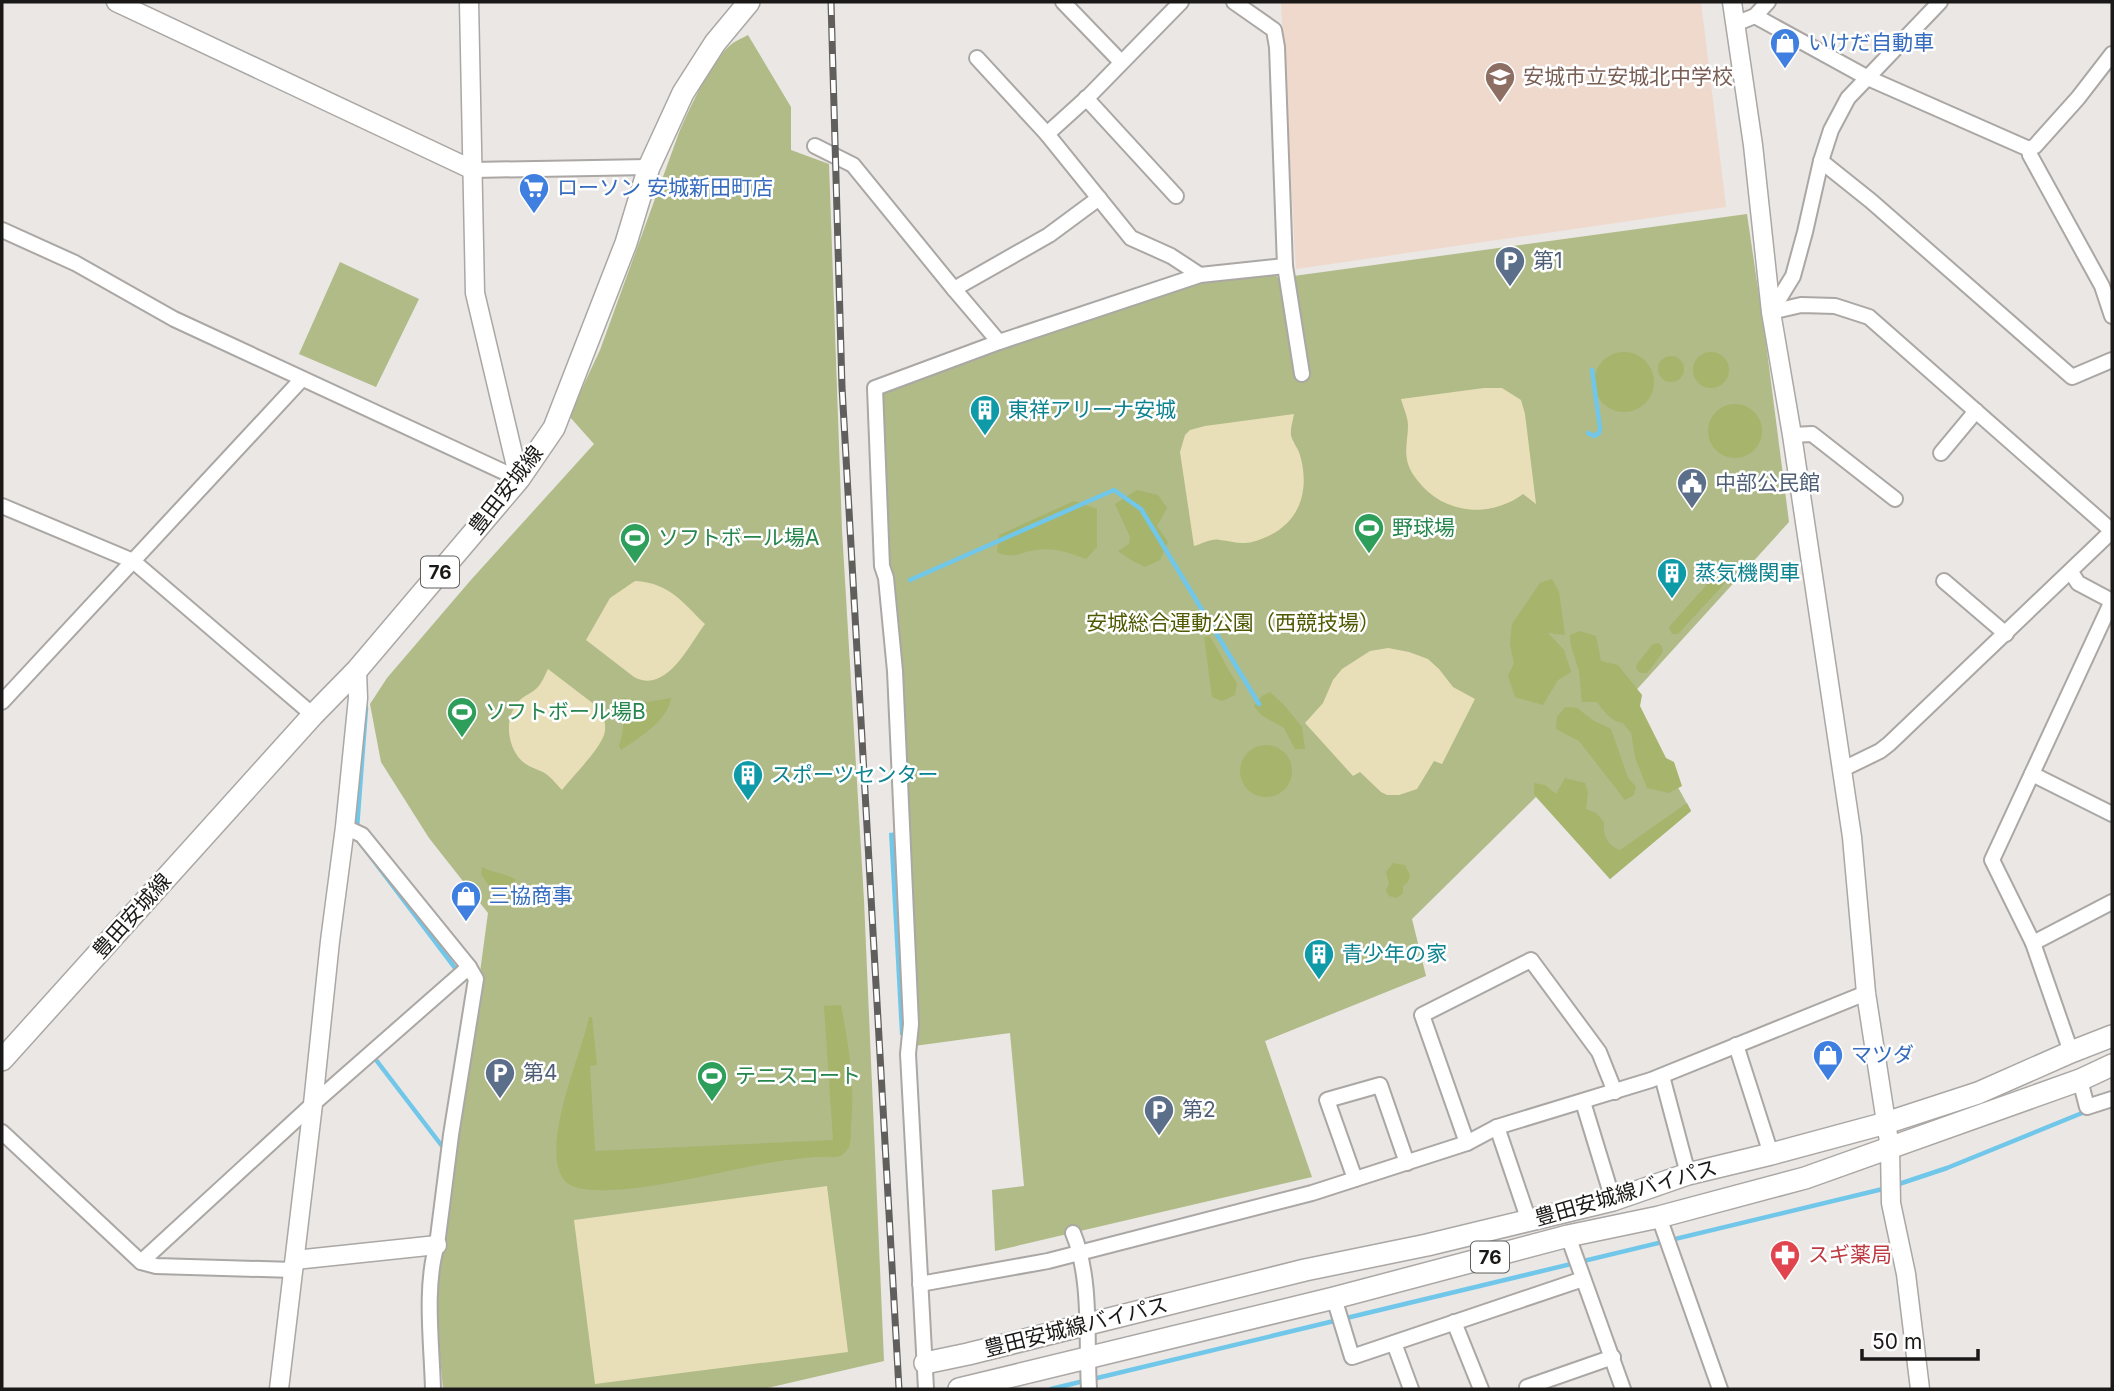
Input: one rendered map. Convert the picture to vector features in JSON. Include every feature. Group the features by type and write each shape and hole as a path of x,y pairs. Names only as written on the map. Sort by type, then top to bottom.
{"main road":[{"name":"豊田安城線","path":"2,1060 313,715 357,670 519,478 554,428 626,243 649,167 683,93 715,43 746,3"},
{"name":"豊田安城線バイパス","path":"925,1363 1305,1270 1427,1245 1613,1200 1688,1174 1886,1123 1978,1093 2112,1036"},
{"name":"豊田安城線バイパス","path":"959,1389 1334,1298 1568,1236 1659,1217 1805,1178 2081,1080 2112,1065"}],"street":[{"path":"116,2 473,170 649,167"},
{"path":"469,2 475,293 519,478"},
{"path":"1063,2 1121,62"},
{"path":"1047,134 1181,2"},
{"path":"1234,2 1274,30 1277,47 1286,266 1302,374"},
{"path":"1732,2 1753,145 1771,312 1843,769 1866,992 1890,1148 1891,1203 1906,1274 1920,1389"},
{"path":"1735,24 1755,16 1768,2"},
{"path":"1771,312 1793,276 1821,161 1831,130 1848,98 1940,2"},
{"path":"1755,16 1868,78 2029,149"},
{"path":"2029,149 2035,146 2078,98 2112,54"},
{"path":"977,58 1047,134 1131,238 1171,256 1200,275"},
{"path":"1086,98 1176,196"},
{"path":"815,146 853,165 999,342"},
{"path":"2029,149 2102,286 2112,316"},
{"path":"1821,161 1871,201 2072,377 2112,360"},
{"path":"954,289 1049,235 1099,198"},
{"path":"2,230 75,263 174,319 519,478"},
{"path":"926,1389 908,1054 911,1024 896,685 883,566 875,388 999,342 1200,275 1286,266"},
{"path":"1771,312 1801,305 1835,306 1869,317 2112,531 1889,744 1843,769"},
{"path":"2,702 302,379"},
{"path":"1941,453 1976,411"},
{"path":"1792,435 1812,434 1895,499"},
{"path":"2,506 133,561 313,715"},
{"path":"2071,572 2078,583 2112,601 1992,860 2033,943 2071,1052"},
{"path":"1944,581 2006,634"},
{"path":"279,1389 345,827 358,698 357,670"},
{"path":"2032,774 2112,814"},
{"path":"345,827 362,835 476,979 451,1135 431,1302 433,1389"},
{"path":"2033,943 2112,902"},
{"path":"1467,1143 1422,1015 1531,960 1599,1052 1615,1092"},
{"path":"141,1262 313,1104 469,967"},
{"path":"920,1284 1048,1261 1290,1199 1407,1163 1467,1143 1497,1127 1662,1076 1866,992"},
{"path":"1736,1045 1771,1154"},
{"path":"1662,1076 1688,1174"},
{"path":"2081,1080 2087,1107 2112,1099"},
{"path":"1354,1179 1327,1100 1380,1085 1407,1163"},
{"path":"1583,1102 1613,1200"},
{"path":"1497,1127 1530,1221"},
{"path":"2,1132 141,1262 156,1266 294,1265 438,1250"},
{"path":"1285,1184 1290,1199"},
{"path":"1659,1217 1720,1389"},
{"path":"1073,1233 1081,1251 1088,1325 1089,1389"},
{"path":"1568,1236 1623,1389"},
{"path":"1334,1298 1352,1357 1583,1279"},
{"path":"1454,1322 1481,1389"},
{"path":"1394,1343 1411,1389"},
{"path":"1525,1389 1613,1357"}],"shaded area":[{"name":"安城市立安城北中学校","path":"1281,2 1701,2 1726,207 1296,269"}],"green space":[{"path":"748,35 791,107 791,150 829,164 842,530 864,900 884,1361 763,1389 443,1389 435,1305 488,913 429,838 381,762 370,704 387,678 470,581 594,444 569,416 600,350 690,108 717,60 733,43"},
{"name":"安城総合運動公園（西競技場）","path":"1747,214 1789,522 1629,698 1691,811 1610,879 1536,797 1412,919 1426,976 1265,1041 1312,1177 995,1251 992,1190 1024,1186 1010,1033 914,1046 879,390 1199,281 1273,274 1279,278"},
{"path":"340,262 419,299 376,387 299,354"},
{"path":"1624,352 1641,357 1649,365 1654,382 1649,399 1641,407 1624,412 1607,407 1599,399 1594,382 1599,365 1607,357"},
{"path":"1711,352 1724,357 1729,370 1724,383 1711,388 1698,383 1693,370 1698,357"},
{"path":"1671,356 1680,360 1684,369 1680,378 1671,382 1662,378 1658,369 1662,360"},
{"path":"1735,404 1754,412 1762,431 1754,450 1735,458 1716,450 1708,431 1716,412"},
{"path":"1137,490 1158,495 1167,508 1157,526 1168,542 1160,560 1145,567 1118,551 1129,544 1130,537 1115,504"},
{"path":"1074,501 1097,509 1097,547 1086,559 1048,549 1012,555 997,552 999,535"},
{"path":"1726,563 1736,565 1736,571 1678,634 1672,634 1669,627"},
{"path":"1552,579 1559,592 1565,635 1548,633 1564,650 1571,672 1558,680 1543,705 1515,697 1508,676 1514,663 1510,644 1512,624 1540,583"},
{"path":"1580,631 1596,636 1601,661 1618,665 1642,695 1640,706 1666,758 1674,762 1682,786 1669,793 1647,788 1635,757 1631,733 1623,723 1608,716 1597,702 1582,702 1570,635"},
{"path":"1209,636 1237,683 1235,695 1222,701 1212,697 1204,637"},
{"path":"1658,643 1663,652 1647,673 1640,673 1636,668 1637,664 1653,644"},
{"path":"1270,692 1302,727 1305,749 1295,749 1284,728 1261,715 1254,706 1262,696"},
{"path":"625,698 648,702 671,698 659,721 621,750 619,746 623,716 615,700"},
{"path":"1565,707 1577,708 1594,721 1611,729 1628,778 1636,787 1634,795 1625,800 1579,741 1556,729 1557,717"},
{"path":"1266,745 1276,747 1284,753 1290,761 1290,781 1284,789 1276,795 1266,797 1256,795 1248,789 1242,781 1240,771 1242,761 1248,753 1256,747"},
{"path":"1565,778 1585,783 1588,792 1586,809 1596,813 1604,822 1607,839 1620,850 1687,803 1691,811 1610,879 1534,794 1534,783 1545,785 1556,794"},
{"path":"1393,863 1405,865 1410,875 1403,886 1403,893 1397,898 1389,896 1386,891 1389,883 1386,872"},
{"path":"482,867 516,880 501,892 493,892 481,874"},
{"path":"841,1005 852,1080 850,1143 842,1155 773,1162 681,1181 624,1189 578,1188 565,1181 558,1166 556,1147 559,1125 589,1017 592,1017 597,1065 590,1066 595,1151 833,1140 824,1006"}],"sand":[{"path":"1502,388 1521,400 1536,504 1523,494 1498,507 1472,510 1458,508 1434,496 1409,467 1406,454 1408,423 1401,399"},
{"path":"1294,414 1291,435 1300,455 1304,485 1297,510 1289,521 1267,537 1252,542 1214,540 1194,546 1180,452 1185,435 1190,430 1205,426"},
{"path":"635,581 657,585 666,590 682,601 705,624 675,666 666,674 646,681 634,677 586,640 610,598"},
{"path":"1388,648 1428,659 1453,687 1475,699 1442,764 1434,761 1417,789 1399,795 1381,792 1360,772 1353,776 1305,723 1323,703 1333,680 1342,669 1370,651"},
{"path":"548,669 599,708 605,725 604,735 597,748 562,790 546,774 517,756 509,734 512,711 521,699 539,686"},
{"path":"827,1186 848,1352 595,1384 574,1220"}],"water":[{"path":"896,832 907,1036 900,1035 889,833"}],"waterway":[{"path":"1588,433 1594,436 1599,433 1600,428 1592,370"},
{"path":"910,580 1114,490 1141,509 1259,704"},
{"path":"357,828 366,708"},
{"path":"358,840 458,972"},
{"path":"374,1055 442,1146"},
{"path":"1896,1185 1947,1168 2087,1111"},
{"path":"1093,1379 1887,1188"},
{"path":"1051,1389 1084,1381"}],"railway":[{"path":"831,2 842,387 899,1389"}],"place":[{"name":"いけだ自動車","path":"1785,70"},
{"name":"安城市立安城北中学校","path":"1500,104"},
{"name":"ローソン 安城新田町店","path":"534,215"},
{"name":"第1","path":"1510,288"},
{"name":"東祥アリーナ安城","path":"985,437"},
{"name":"中部公民館","path":"1692,510"},
{"name":"野球場","path":"1369,555"},
{"name":"ソフトボール場A","path":"635,565"},
{"name":"蒸気機関車","path":"1672,600"},
{"name":"ソフトボール場B","path":"462,739"},
{"name":"スポーツセンター","path":"748,802"},
{"name":"三協商事","path":"466,923"},
{"name":"青少年の家","path":"1319,981"},
{"name":"マツダ","path":"1828,1082"},
{"name":"第4","path":"500,1100"},
{"name":"テニスコート","path":"712,1103"},
{"name":"第2","path":"1159,1137"},
{"name":"スギ薬局","path":"1785,1282"}]}
